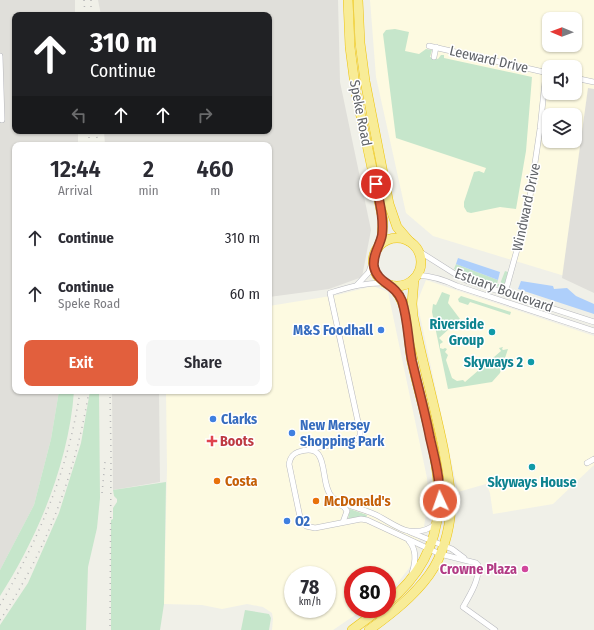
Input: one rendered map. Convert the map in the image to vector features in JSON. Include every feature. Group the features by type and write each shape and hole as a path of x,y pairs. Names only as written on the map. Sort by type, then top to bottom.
{"highway":[{"name":"Speke Road","path":"348,0 350,47 354,79 382,214 382,237 376,252"},
{"name":"Speke Road","path":"358,0 360,43 364,77 392,214 397,227 409,242"},
{"path":"354,79 364,77"},
{"path":"369,630 412,595 430,574 448,530 451,506 450,484 440,432 413,316 412,304 415,277 421,263 418,250 409,242 396,238 389,240 376,252 374,264 380,279 399,294 404,310 412,360 438,470 440,492 438,521 431,546 417,573 396,596"},
{"path":"388,284 403,285 415,277"},
{"path":"352,630 368,618"}],"street":[{"name":"Leeward Drive","path":"429,46 542,72"},
{"path":"434,57 436,47"},
{"path":"0,56 2,120"},
{"path":"582,79 594,82"},
{"name":"Windward Drive","path":"505,293 528,210 544,100"},
{"name":"Estuary Boulevard","path":"418,250 455,274 468,280 594,322"},
{"path":"357,285 369,272 376,252"},
{"name":"Estuary Boulevard","path":"415,277 429,276 443,279 457,286 594,331"},
{"path":"388,284 377,283 357,285 330,293 359,426 360,437 355,440 306,450 294,454 291,458 289,464 301,522 306,526 315,528 361,519 367,520 407,539 431,546 466,560 476,562 479,568 472,589 463,607 494,630"},
{"path":"323,446 321,457 328,490 331,496 337,500 374,514 407,531 431,546 441,550 452,549"},
{"path":"306,450 313,451 321,457"},
{"path":"587,463 594,459"},
{"path":"337,500 338,504 344,507 347,511 343,522"},
{"path":"407,531 426,531 438,521"},
{"path":"446,536 447,543 466,560"},
{"path":"407,539 413,546 415,555 413,568 408,583"}],"shaded area":[{"path":"0,0 75,0 75,12 12,12 12,134 78,134 78,142 12,142 12,394 58,394 51,439 34,505 0,570"},
{"path":"98,0 338,0 340,82 371,230 362,277 329,289 272,297 272,142 105,142 104,134 272,134 272,12 100,12"},
{"path":"370,0 594,0 594,285 433,236 406,213 376,77"},
{"path":"588,88 594,89 594,293 562,278 580,148 582,148 582,132"},
{"path":"426,280 594,336 594,465 553,504 493,514 490,493 486,484 458,492 417,302"},
{"name":"New Mersey Shopping Park","path":"373,286 388,292 427,478 429,498 424,526 410,567 396,585 396,566 344,566 344,618 351,618 333,630 272,630 272,613 263,607 247,604 222,609 202,605 164,604 167,468 166,394 272,394 272,306 337,295"},
{"path":"112,394 159,394 160,482 113,490"}],"green space":[{"path":"395,29 409,32 405,51 419,54 426,49 432,50 430,57 438,59 441,55 444,55 444,58 532,77 526,151 516,209 500,207 471,213 467,212 464,207 464,202 474,172 479,171 484,173 486,168 396,138 383,34 386,30"},
{"path":"456,264 498,280 497,284 500,284 505,271 508,272 505,283 499,287 471,278 454,269"},
{"path":"442,292 450,295 448,303 460,319 439,338 443,342 440,344 440,348 447,349 445,352 448,355 446,360 452,378 457,381 463,380 465,382 501,351 499,348 503,347 503,350 508,349 500,373 492,382 448,389 432,312 433,304 436,305"},
{"path":"461,296 511,312 510,315 470,302 468,305 459,302 458,299"},
{"path":"58,394 74,394 66,445 49,498 27,549 0,596 0,570 34,505 51,439"},
{"path":"89,394 99,394 100,498 97,528 88,567 86,630 0,630 0,625 28,583 59,513 81,443"},
{"path":"166,482 164,604 160,630 111,630 111,520 113,519 113,508 117,502 113,490"},
{"path":"350,509 367,515 366,518 348,519"},
{"path":"245,610 269,614 271,618 269,630 241,630"}],"water":[{"path":"458,258 500,272 498,280 456,264"},
{"path":"521,281 553,286 554,289 567,288 576,296 594,304 594,314 518,289"}],"railway":[{"path":"84,0 85,12"},
{"path":"91,0 91,12"},
{"path":"89,134 89,142"},
{"path":"96,134 98,142"},
{"path":"0,605 40,529 60,475 68,448 79,394"},
{"path":"0,620 31,567 57,510 76,451 88,394"},
{"path":"110,394 110,630"},
{"path":"102,493 105,462"}],"place":[{"name":"M&S Foodhall","path":"381,330"},
{"name":"Riverside Group","path":"492,332"},
{"name":"Skyways 2","path":"531,362"},
{"name":"Clarks","path":"213,419"},
{"name":"New Mersey Shopping Park","path":"292,433"},
{"name":"Boots","path":"212,441"},
{"name":"Skyways House","path":"532,467"},
{"name":"Costa","path":"217,481"},
{"name":"McDonald's","path":"316,501"},
{"name":"O2","path":"287,521"},
{"name":"Crowne Plaza","path":"525,569"}],"route":[{"path":"376,184 383,220 382,237 374,256 374,264 380,279 390,285 399,294 404,310 412,360 438,470 440,501"}]}
